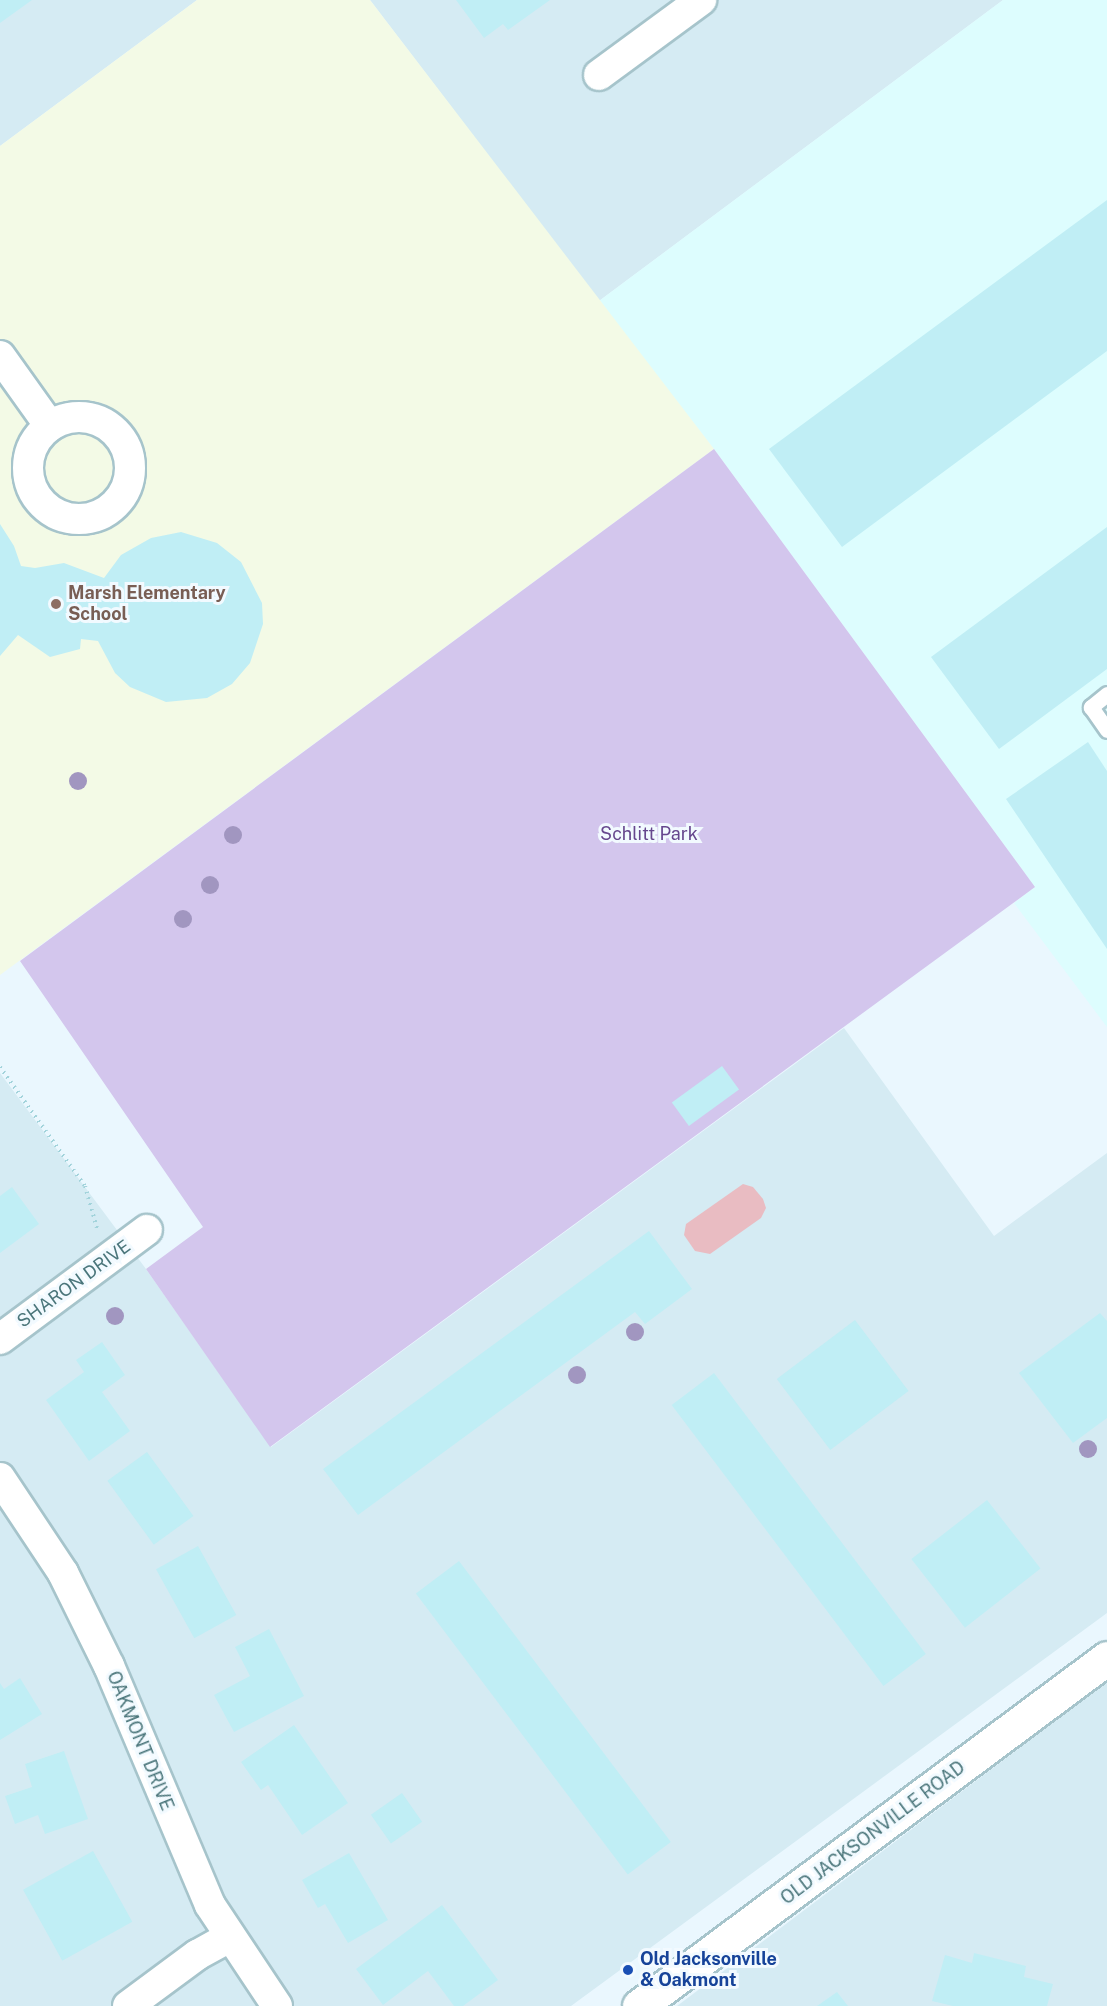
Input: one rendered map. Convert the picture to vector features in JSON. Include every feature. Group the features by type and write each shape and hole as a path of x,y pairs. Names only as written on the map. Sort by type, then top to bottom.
{"street":[{"path":"599,75 701,0"},
{"path":"0,356 51,426"},
{"name":"SHARON DRIVE","path":"0,1339 147,1230"},
{"name":"OAKMONT DRIVE","path":"0,1478 63,1573 109,1666 181,1840 228,1938 277,2006"},
{"name":"OLD JACKSONVILLE ROAD","path":"639,2006 1107,1658"},
{"path":"128,2006 197,1955 228,1938"}],"lane":[{"path":"1107,694 1091,707 1107,730"}],"path":[{"path":"0,1067 85,1186 97,1228"}],"shaded area":[{"path":"0,0 197,0 0,146"},
{"path":"197,0 370,0 714,449 0,975 0,146"},
{"path":"370,0 1003,0 599,301"},
{"path":"1003,0 1107,0 1107,1027 1014,903 1035,887 714,449 599,301"},
{"path":"844,1028 994,1236 1107,1153 1107,1613 571,2006 0,2006 0,1073 146,1269 271,1447"},
{"path":"743,1184 753,1187 763,1199 766,1208 761,1218 710,1254 695,1251 684,1235 686,1224"},
{"path":"1107,1682 1107,2006 677,2006"}],"green space":[{"name":"Schlitt Park","path":"714,449 1035,887 270,1447 146,1269 203,1227 20,961"}],"building":[{"path":"0,0 32,0 0,23"},
{"path":"456,0 550,0 508,30 503,24 484,38"},
{"path":"1107,200 1107,351 842,547 769,449"},
{"path":"0,524 14,546 21,566 35,568 64,563 104,578 121,555 151,538 181,532 217,543 241,562 262,603 263,624 250,663 232,684 207,698 166,702 130,687 115,673 98,641 81,639 80,649 50,657 18,635 0,656"},
{"path":"1107,527 1107,669 999,749 931,657"},
{"path":"1088,742 1107,771 1107,949 1006,799"},
{"path":"722,1066 739,1089 689,1126 672,1102"},
{"path":"12,1187 39,1224 0,1253 0,1196"},
{"path":"649,1231 692,1289 645,1324 635,1312 358,1515 323,1469"},
{"path":"1100,1313 1107,1321 1107,1418 1073,1443 1019,1373"},
{"path":"855,1320 909,1391 830,1450 777,1379"},
{"path":"102,1342 125,1375 102,1392 130,1431 89,1461 46,1400 84,1372 76,1360"},
{"path":"714,1373 926,1654 884,1686 672,1405"},
{"path":"147,1452 193,1516 154,1545 107,1481"},
{"path":"987,1500 1041,1569 965,1628 911,1559"},
{"path":"198,1546 236,1615 194,1638 156,1569"},
{"path":"459,1561 671,1842 628,1875 416,1593"},
{"path":"269,1629 304,1696 234,1732 214,1695 250,1676 235,1647"},
{"path":"20,1678 42,1714 0,1740 0,1683 4,1689"},
{"path":"294,1725 348,1803 302,1835 268,1785 261,1790 241,1762"},
{"path":"64,1751 88,1819 45,1834 38,1815 15,1824 5,1796 32,1787 25,1764"},
{"path":"402,1793 422,1822 391,1843 371,1815"},
{"path":"93,1851 132,1922 62,1961 23,1890"},
{"path":"349,1853 388,1920 348,1943 325,1904 318,1908 302,1880"},
{"path":"442,1905 498,1980 463,2006 454,2006 428,1971 383,2005 356,1969"},
{"path":"974,1953 1026,1966 1024,1977 1053,1984 1047,2006 953,2006 932,2001 945,1955 972,1963"},
{"path":"837,1992 848,2006 817,2006"}],"place":[{"name":"Marsh Elementary School","path":"56,604"},
{"name":"Old Jacksonville & Oakmont","path":"628,1970"}]}
